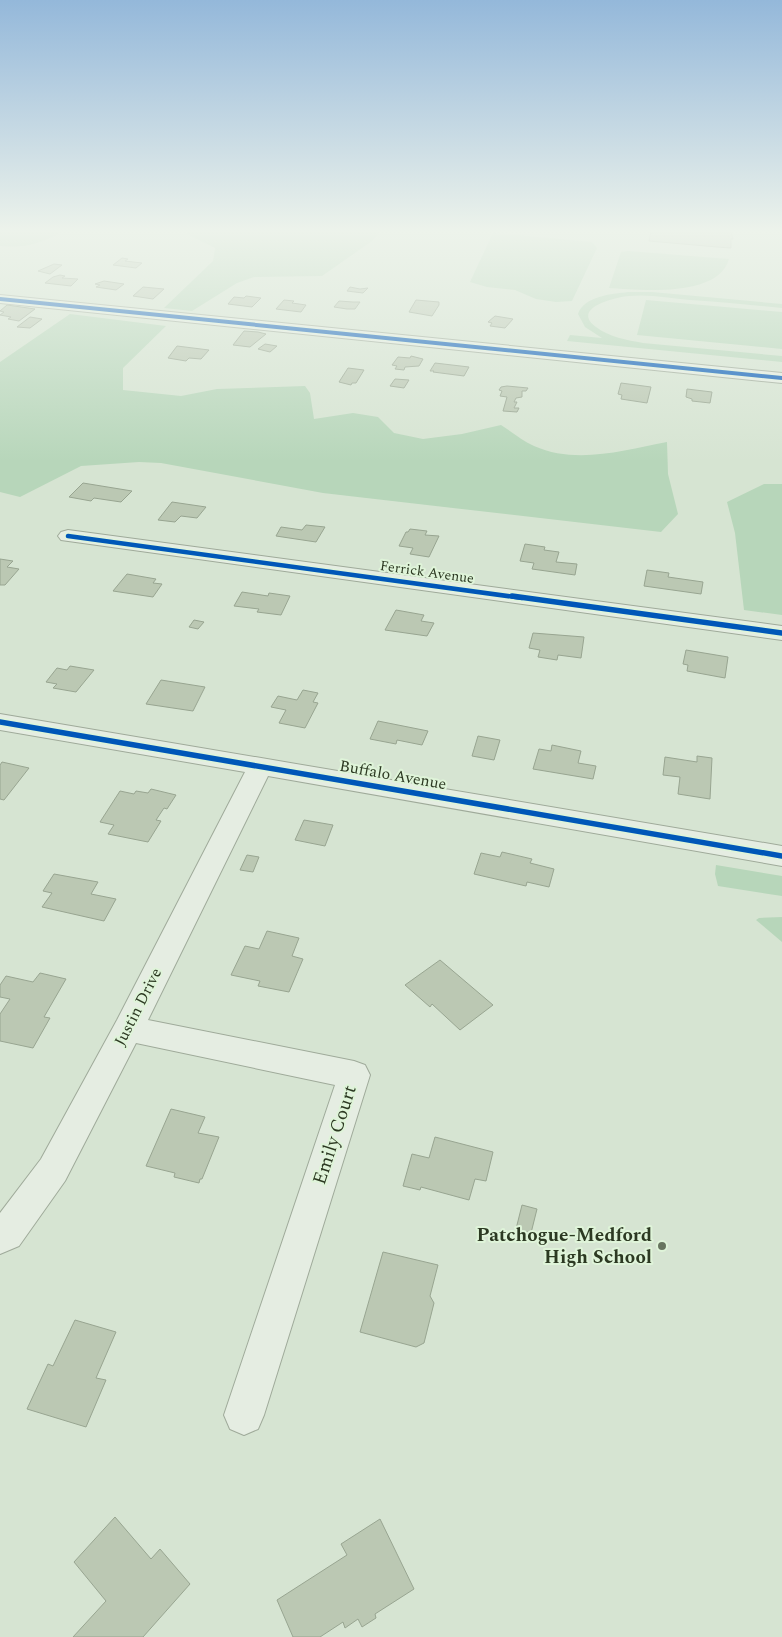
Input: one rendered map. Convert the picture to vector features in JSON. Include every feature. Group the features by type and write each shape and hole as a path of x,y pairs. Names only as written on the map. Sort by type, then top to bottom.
{"street":[{"path":"93,308 782,378"},
{"name":"Ferrick Avenue","path":"68,536 782,634"},
{"name":"Buffalo Avenue","path":"0,722 782,856"},
{"name":"Justin Drive","path":"0,1237 6,1234 53,1170 128,1029 261,766"},
{"name":"Emily Court","path":"128,1029 354,1075 244,1416"}],"green space":[{"path":"168,308 196,308 192,311"},
{"path":"581,308 593,308 588,314 589,320 596,327 612,336 643,343 782,356 782,362 567,341 570,335 602,338 585,327 578,314"},
{"path":"644,308 741,308 782,312 782,349 637,335"},
{"path":"70,314 166,326 123,368 123,390 181,396 217,389 305,386 310,393 314,419 353,413 378,417 394,433 423,439 462,434 501,425 534,446 550,452 567,455 617,452 667,442 668,474 678,514 661,532 323,493 161,463 139,462 81,466 20,497 0,492 0,362"},
{"path":"764,484 782,484 782,615 744,610 735,533 727,502"},
{"path":"716,865 782,876 782,896 718,886 715,874"},
{"path":"782,917 782,942 756,920 759,918"}],"building":[{"path":"3,308 35,309 19,321 0,315 4,312 0,311"},
{"path":"277,308 304,308 301,312"},
{"path":"411,308 437,308 432,316 409,312"},
{"path":"495,316 513,319 505,328 490,326 492,323 488,322"},
{"path":"30,317 42,319 30,328 17,327"},
{"path":"244,331 266,334 250,347 233,345"},
{"path":"265,344 277,346 270,352 258,349"},
{"path":"177,346 209,350 201,359 189,358 186,361 168,358"},
{"path":"411,356 423,359 419,366 405,367 404,370 395,369 397,366 392,365 398,357 410,358"},
{"path":"435,363 469,367 464,376 430,371"},
{"path":"348,368 364,370 356,383 351,385 339,382"},
{"path":"395,379 409,380 404,388 390,386"},
{"path":"621,383 651,387 647,403 621,399 622,395 618,394"},
{"path":"501,387 528,388 526,391 522,391 522,397 516,398 514,402 517,402 514,408 519,408 517,412 503,411 507,397 500,396 502,391 499,390"},
{"path":"687,389 712,392 710,403 692,401 692,399 686,397"},
{"path":"83,483 132,491 121,502 94,498 91,501 69,497"},
{"path":"172,502 206,507 197,518 181,516 175,522 158,520"},
{"path":"306,525 325,527 316,542 276,536 281,527 302,530"},
{"path":"410,529 427,531 425,535 439,536 429,557 410,554 413,548 399,546 406,532"},
{"path":"525,544 545,547 544,550 559,552 556,562 577,564 575,575 532,569 534,563 520,561"},
{"path":"0,559 13,561 7,567 19,569 5,585 0,585"},
{"path":"647,570 669,573 668,577 703,582 701,594 644,586"},
{"path":"127,574 156,579 153,583 162,584 153,597 113,591"},
{"path":"242,592 268,596 269,593 290,596 281,615 257,612 259,609 234,606"},
{"path":"396,610 424,615 421,621 434,623 427,636 385,630"},
{"path":"194,620 204,622 198,629 189,627"},
{"path":"533,633 584,637 581,658 558,655 557,660 538,657 540,650 529,648"},
{"path":"686,650 728,657 725,678 687,671 688,665 683,664"},
{"path":"70,666 94,670 76,692 53,688 57,684 46,682 57,668 67,670"},
{"path":"161,680 205,687 193,711 146,704"},
{"path":"303,690 318,693 313,702 318,703 305,728 279,723 286,710 271,707 278,696 297,700"},
{"path":"378,721 428,731 422,745 397,740 396,744 370,739"},
{"path":"478,736 500,740 494,760 472,756"},
{"path":"552,745 581,751 578,763 596,766 593,779 533,769 539,749 551,751"},
{"path":"697,756 712,758 710,799 678,794 680,777 663,775 665,757 697,762"},
{"path":"2,762 29,768 4,800 0,799 0,765"},
{"path":"151,789 176,795 167,809 164,808 156,820 161,821 148,842 108,834 114,825 100,822 120,791 134,794 136,791 148,793"},
{"path":"304,820 333,825 325,846 295,840"},
{"path":"502,852 532,859 530,863 554,869 549,887 527,882 526,886 474,874 481,853 500,857"},
{"path":"247,855 259,857 253,872 240,870"},
{"path":"54,874 98,882 91,894 116,899 104,921 42,907 52,893 43,891"},
{"path":"267,931 299,938 292,956 303,959 289,992 258,986 260,981 231,975 245,946 259,949"},
{"path":"440,960 493,1005 460,1030 432,1004 430,1007 405,985"},
{"path":"40,973 66,979 44,1017 50,1018 33,1048 0,1041 0,1014 10,999 0,997 0,985 6,976 33,982"},
{"path":"171,1109 205,1117 198,1133 219,1137 199,1183 174,1177 175,1173 146,1166"},
{"path":"435,1137 493,1152 486,1181 475,1179 469,1200 421,1187 420,1190 403,1186 412,1154 429,1158"},
{"path":"522,1205 537,1209 531,1233 516,1229"},
{"path":"383,1252 438,1265 430,1296 434,1303 424,1343 416,1347 360,1332"},
{"path":"75,1320 116,1332 96,1378 106,1380 86,1427 27,1409 48,1364 53,1366"},
{"path":"115,1517 151,1559 160,1549 190,1584 143,1637 73,1637 106,1601 74,1562"},
{"path":"380,1519 414,1589 375,1614 376,1618 362,1627 358,1619 345,1628 343,1622 320,1637 293,1637 277,1600 347,1555 341,1544"}],"cycle path":[{"path":"93,308 782,378"},
{"path":"68,536 782,633"},
{"path":"0,722 782,856"}],"place":[{"name":"Patchogue-Medford High School","path":"662,1246"}]}
